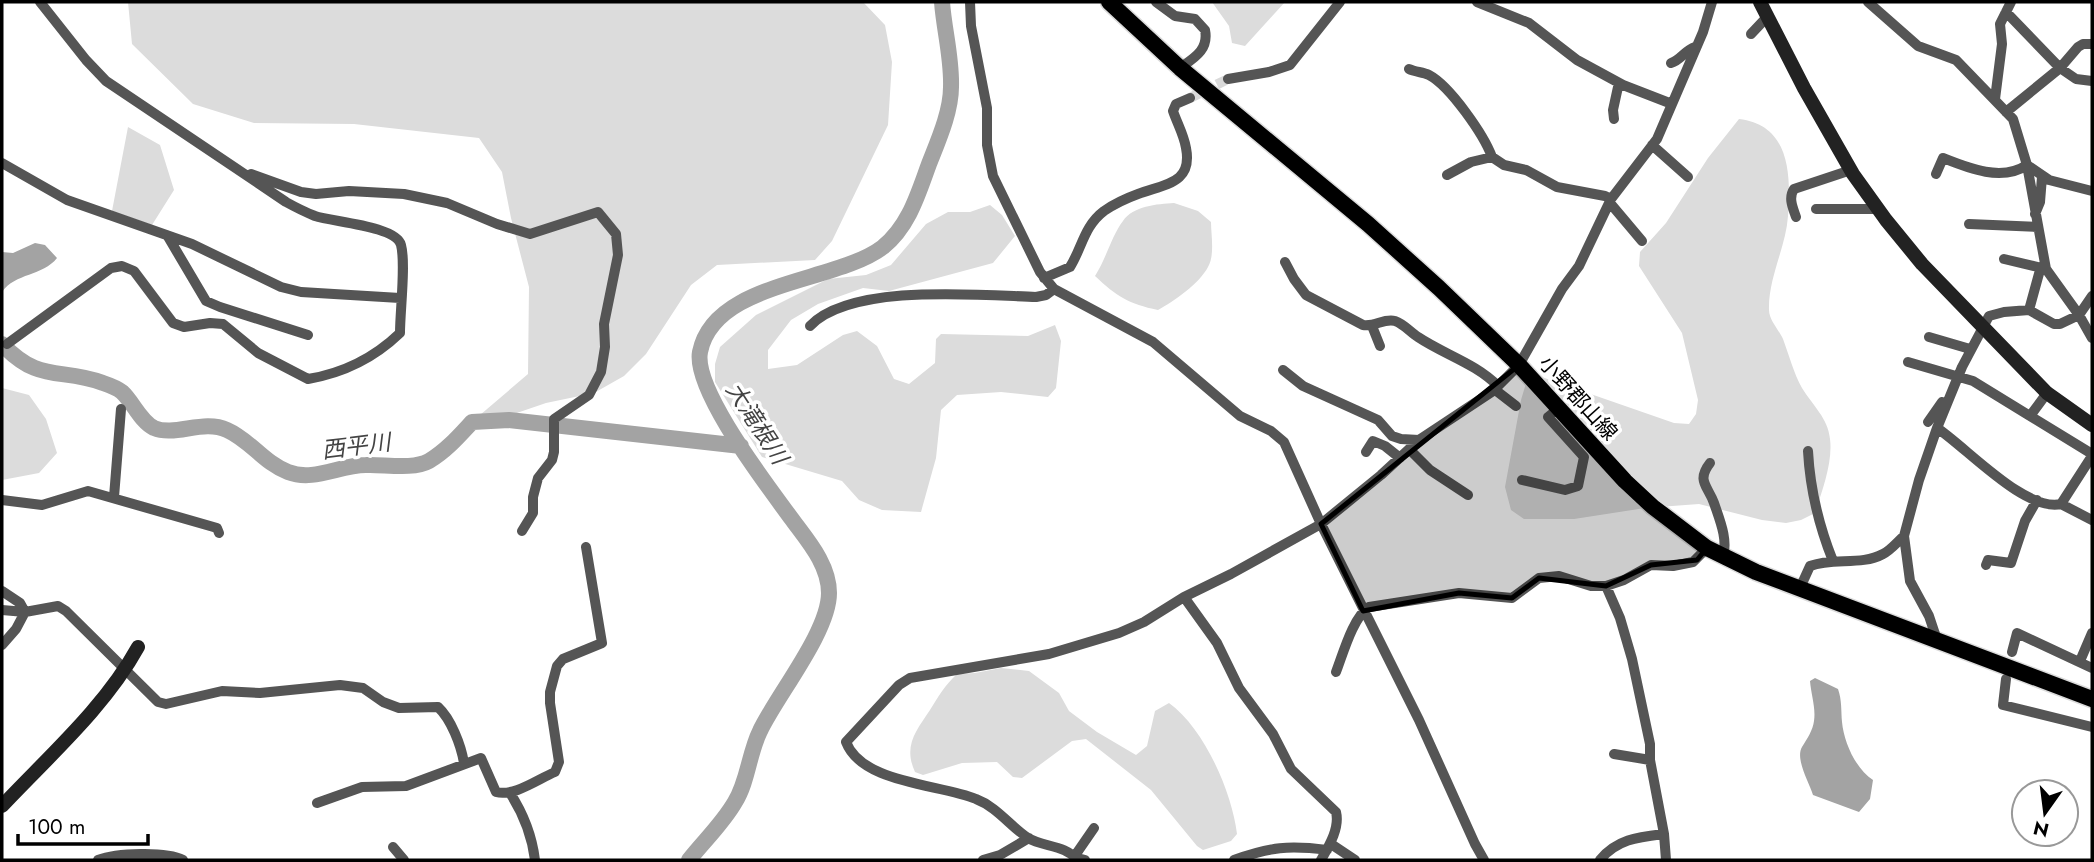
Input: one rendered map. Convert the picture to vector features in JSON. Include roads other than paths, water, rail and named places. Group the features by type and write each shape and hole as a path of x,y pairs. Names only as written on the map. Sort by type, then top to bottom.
{"main road":[{"name":"小野郡山線","path":"1109,2 1180,68 1368,224 1520,365 1653,507 1707,548 1800,589 2092,699"}],"street":[{"path":"7,344 111,268 122,266 134,271 173,323 184,327 223,324 258,353 308,379 352,367 387,345 400,332 402,260 401,244 396,236 303,211 106,81 40,2"},
{"path":"970,2 971,26 986,108 986,145 993,176 1044,278 1054,289 1153,342 1240,416 1271,431 1284,442 1484,860"},
{"path":"1156,2 1175,16 1195,19 1205,30 1206,41 1200,53 1180,68"},
{"path":"1228,79 1269,72 1290,65 1340,2"},
{"path":"1477,2 1529,23 1577,60 1623,85 1672,104"},
{"path":"1094,828 1079,859 1029,838 978,799 893,778 860,760 846,742 899,684 910,678 998,664 1095,641 1144,622 1184,597 1321,524 1419,440 1496,388 1520,365 1562,289 1579,266 1610,201 1662,130 1703,32 1712,2"},
{"path":"1760,2 1850,170 1878,209 1922,264 2047,393 2092,425"},
{"path":"1868,2 1918,46 1956,60 2013,119 2026,165 2043,266 2029,310"},
{"path":"1995,99 2002,44 2000,24 2011,2"},
{"path":"2006,12 2060,68 2081,81 2092,81"},
{"path":"1751,34 1768,16"},
{"path":"2006,112 2060,68 2078,47 2092,44"},
{"path":"1671,63 1695,47"},
{"path":"1409,69 1428,74 1444,88 1467,114 1492,157 1504,165 1526,170 1557,187 1605,196 1642,241"},
{"path":"1614,119 1613,110 1618,88 1623,85"},
{"path":"1044,278 1070,267 1082,239 1103,212 1138,194 1173,183 1182,175 1187,164 1186,147 1172,111 1176,104 1191,98"},
{"path":"1652,145 1688,177"},
{"path":"1447,175 1471,162 1492,157"},
{"path":"1936,174 1943,158 1964,166 2005,174 2017,172 2026,165"},
{"path":"2,163 67,200 216,254 291,290 400,298"},
{"path":"2026,165 2042,177 2092,191"},
{"path":"241,170 308,193 349,191 404,194 447,203 497,224 530,234 598,212 616,234 618,255 604,324 605,347 601,372 589,395 554,419 552,460 538,478 533,497 533,513 522,531"},
{"path":"1796,217 1791,200 1794,189 1850,170"},
{"path":"2035,215 2042,177"},
{"path":"1816,209 1878,209"},
{"path":"1969,225 2037,226"},
{"path":"167,235 206,301 308,335"},
{"path":"2004,259 2043,266 2080,315 2092,338"},
{"path":"1285,261 1306,295 1363,325 1372,326 1387,320 1399,322 1442,352 1473,365 1516,405"},
{"path":"810,326 833,309 864,301 971,294 1036,297 1046,295 1054,289"},
{"path":"1937,640 1929,616 1910,580 1904,536 1933,425 1982,325 1994,314 2029,310 2054,324 2080,315 2092,296"},
{"path":"1372,326 1380,346"},
{"path":"1929,337 1970,349"},
{"path":"1908,362 1984,387 2092,455 2061,504"},
{"path":"1283,370 1303,386 1378,420 1392,436 1419,440"},
{"path":"2030,416 2047,393"},
{"path":"1522,480 1565,489 1578,486 1584,457 1548,417 1559,408"},
{"path":"114,497 121,409"},
{"path":"1933,425 1958,442 1997,477 2037,500 2052,506 2061,504 2092,520"},
{"path":"1366,452 1373,441 1385,446 1400,458"},
{"path":"1409,449 1430,470 1468,495"},
{"path":"1808,451 1818,516 1833,561"},
{"path":"1710,463 1703,476 1723,533 1726,546 1723,557"},
{"path":"2,500 42,505 88,491 217,528 219,533"},
{"path":"1986,565 1988,560 2011,563 2025,521 2037,500"},
{"path":"1800,589 1810,566 1833,561 1873,559 1889,550 1904,536"},
{"path":"317,803 362,787 406,786 481,758 496,792 510,793 555,772 559,762 550,703 557,666 563,659 602,643 586,547"},
{"path":"1336,672 1349,637 1363,611 1381,604 1459,593 1512,598 1539,578 1559,576 1591,586 1606,586 1624,580 1651,565 1673,566 1693,562 1707,548"},
{"path":"1606,586 1620,618 1632,659 1650,744 1650,760 1664,834 1666,860"},
{"path":"2,591 20,603 25,612"},
{"path":"1184,597 1217,643 1238,688 1273,734 1291,769 1336,812 1337,819 1329,847 1321,860"},
{"path":"2,610 25,612 62,608 158,702 166,704 222,691 260,693 340,685 363,688 383,702 399,708 438,707 452,731 464,763"},
{"path":"2,645 16,629 25,612"},
{"path":"2012,652 2017,632 2092,668"},
{"path":"2080,661 2092,633"},
{"path":"2,806 82,722 125,671 138,647"},
{"path":"2006,679 2003,705 2092,727"},
{"path":"1614,754 1650,760"},
{"path":"510,793 519,807 533,845 535,860"},
{"path":"1600,860 1627,840 1637,836 1664,834"},
{"path":"983,860 1000,855 1029,838"},
{"path":"1234,860 1259,851 1288,846 1329,847 1356,860"},
{"path":"393,847 404,860"},
{"path":"98,860 113,856 167,855 183,860"}],"waterway":[{"name":"大滝根川","path":"689,860 735,802 760,731 812,644 827,609 829,593 825,572 816,553 750,461 720,413 701,369 700,352 710,329 728,311 779,286 862,259 883,247 900,229 916,198 949,106 950,65 942,2"},
{"name":"西平川","path":"2,344 15,357 39,370 88,378 118,389 154,428 171,431 218,427 235,434 279,468 298,475 356,466 422,464 441,453 472,422 509,420 741,446"}],"tunnel":[{"path":"1190,98 1228,79"}]}
